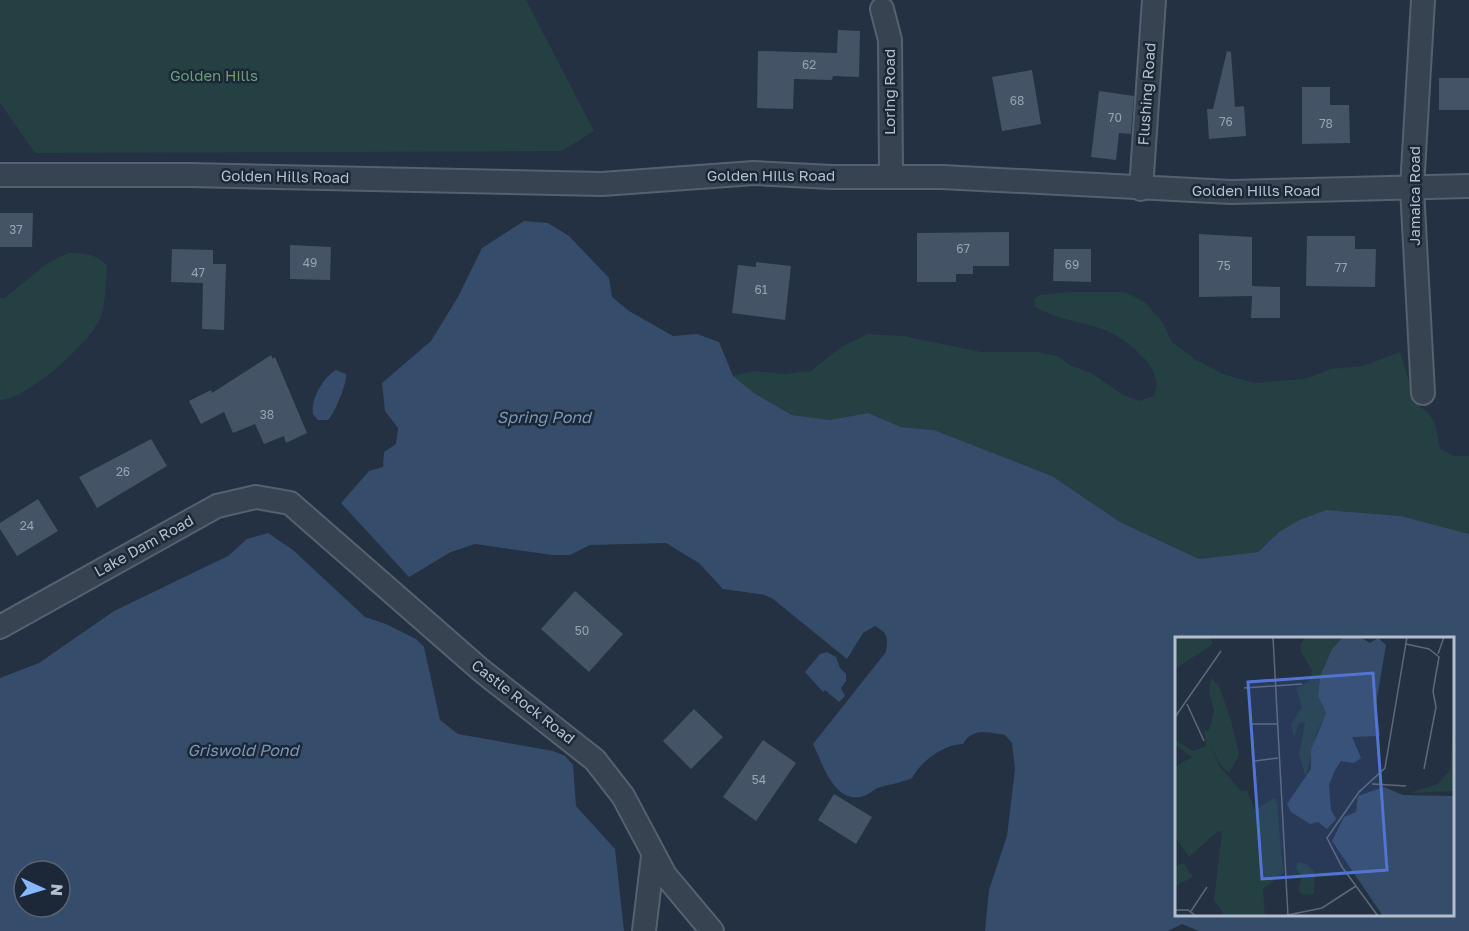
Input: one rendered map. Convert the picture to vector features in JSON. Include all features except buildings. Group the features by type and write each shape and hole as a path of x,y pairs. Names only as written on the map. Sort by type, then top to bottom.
{"street":[{"name":"Flushing Road","path":"1140,189 1154,0"},
{"name":"Jamaica Road","path":"1422,0 1412,188 1423,393"},
{"name":"Loring Road","path":"882,9 890,40 891,176"},
{"name":"Golden Hills Road","path":"0,175 408,179 579,184 637,182 720,174 891,176 1140,189 1304,192 1469,186"},
{"name":"Lake Dam Road","path":"0,627 217,506 244,498 263,497 295,506"},
{"name":"Castle Rock Road","path":"295,506 482,671 595,760 623,796 652,856 675,889 712,931"},
{"path":"644,931 652,856"}],"green space":[{"name":"Golden Hills","path":"0,0 526,0 594,131 562,151 35,153 0,103"},
{"path":"68,253 89,255 107,265 101,316 86,340 57,367 26,390 0,400 0,298 5,298 46,264"},
{"path":"1069,292 1125,292 1145,302 1163,323 1172,342 1196,360 1223,374 1254,383 1304,379 1331,369 1363,366 1400,352 1415,402 1429,414 1435,423 1440,449 1455,456 1469,456 1469,534 1401,516 1326,510 1299,520 1279,532 1258,552 1199,559 1120,522 1052,476 934,430 901,427 868,413 830,420 792,415 754,393 733,376 754,371 784,374 811,371 841,347 868,334 903,336 981,352 1037,352 1057,356 1070,365 1093,374 1121,394 1139,401 1154,396 1156,381 1153,371 1144,358 1130,345 1103,329 1065,319 1035,307 1035,299 1040,295"}],"water":[{"name":"Spring Pond","path":"524,221 548,223 569,236 609,278 612,297 629,311 673,336 697,334 719,342 733,376 754,393 792,415 830,420 868,413 901,427 934,430 1052,476 1120,522 1199,559 1258,552 1279,532 1299,520 1326,510 1401,516 1469,534 1469,931 1199,931 1182,924 1168,931 985,931 989,890 1007,836 1015,769 1012,743 1005,735 981,732 971,735 963,744 948,747 933,755 912,778 880,787 864,796 854,797 837,789 813,744 886,652 886,636 875,626 863,633 847,659 773,599 765,595 723,589 699,563 666,543 590,545 570,555 552,555 475,544 451,552 409,577 341,503 369,471 383,467 384,452 396,444 398,428 385,411 382,383 431,341 458,297 482,248"},
{"path":"336,370 346,374 343,390 328,420 318,420 313,414 316,396 327,377"},
{"name":"Griswold Pond","path":"268,533 293,550 365,617 386,624 416,639 424,647 440,720 458,734 553,751 565,756 573,765 576,806 615,849 624,931 0,931 0,678 39,663 114,611 228,556 247,539"},
{"path":"827,652 836,657 840,668 846,674 846,681 841,688 845,696 839,702 825,690 823,692 805,672 820,654"}]}
